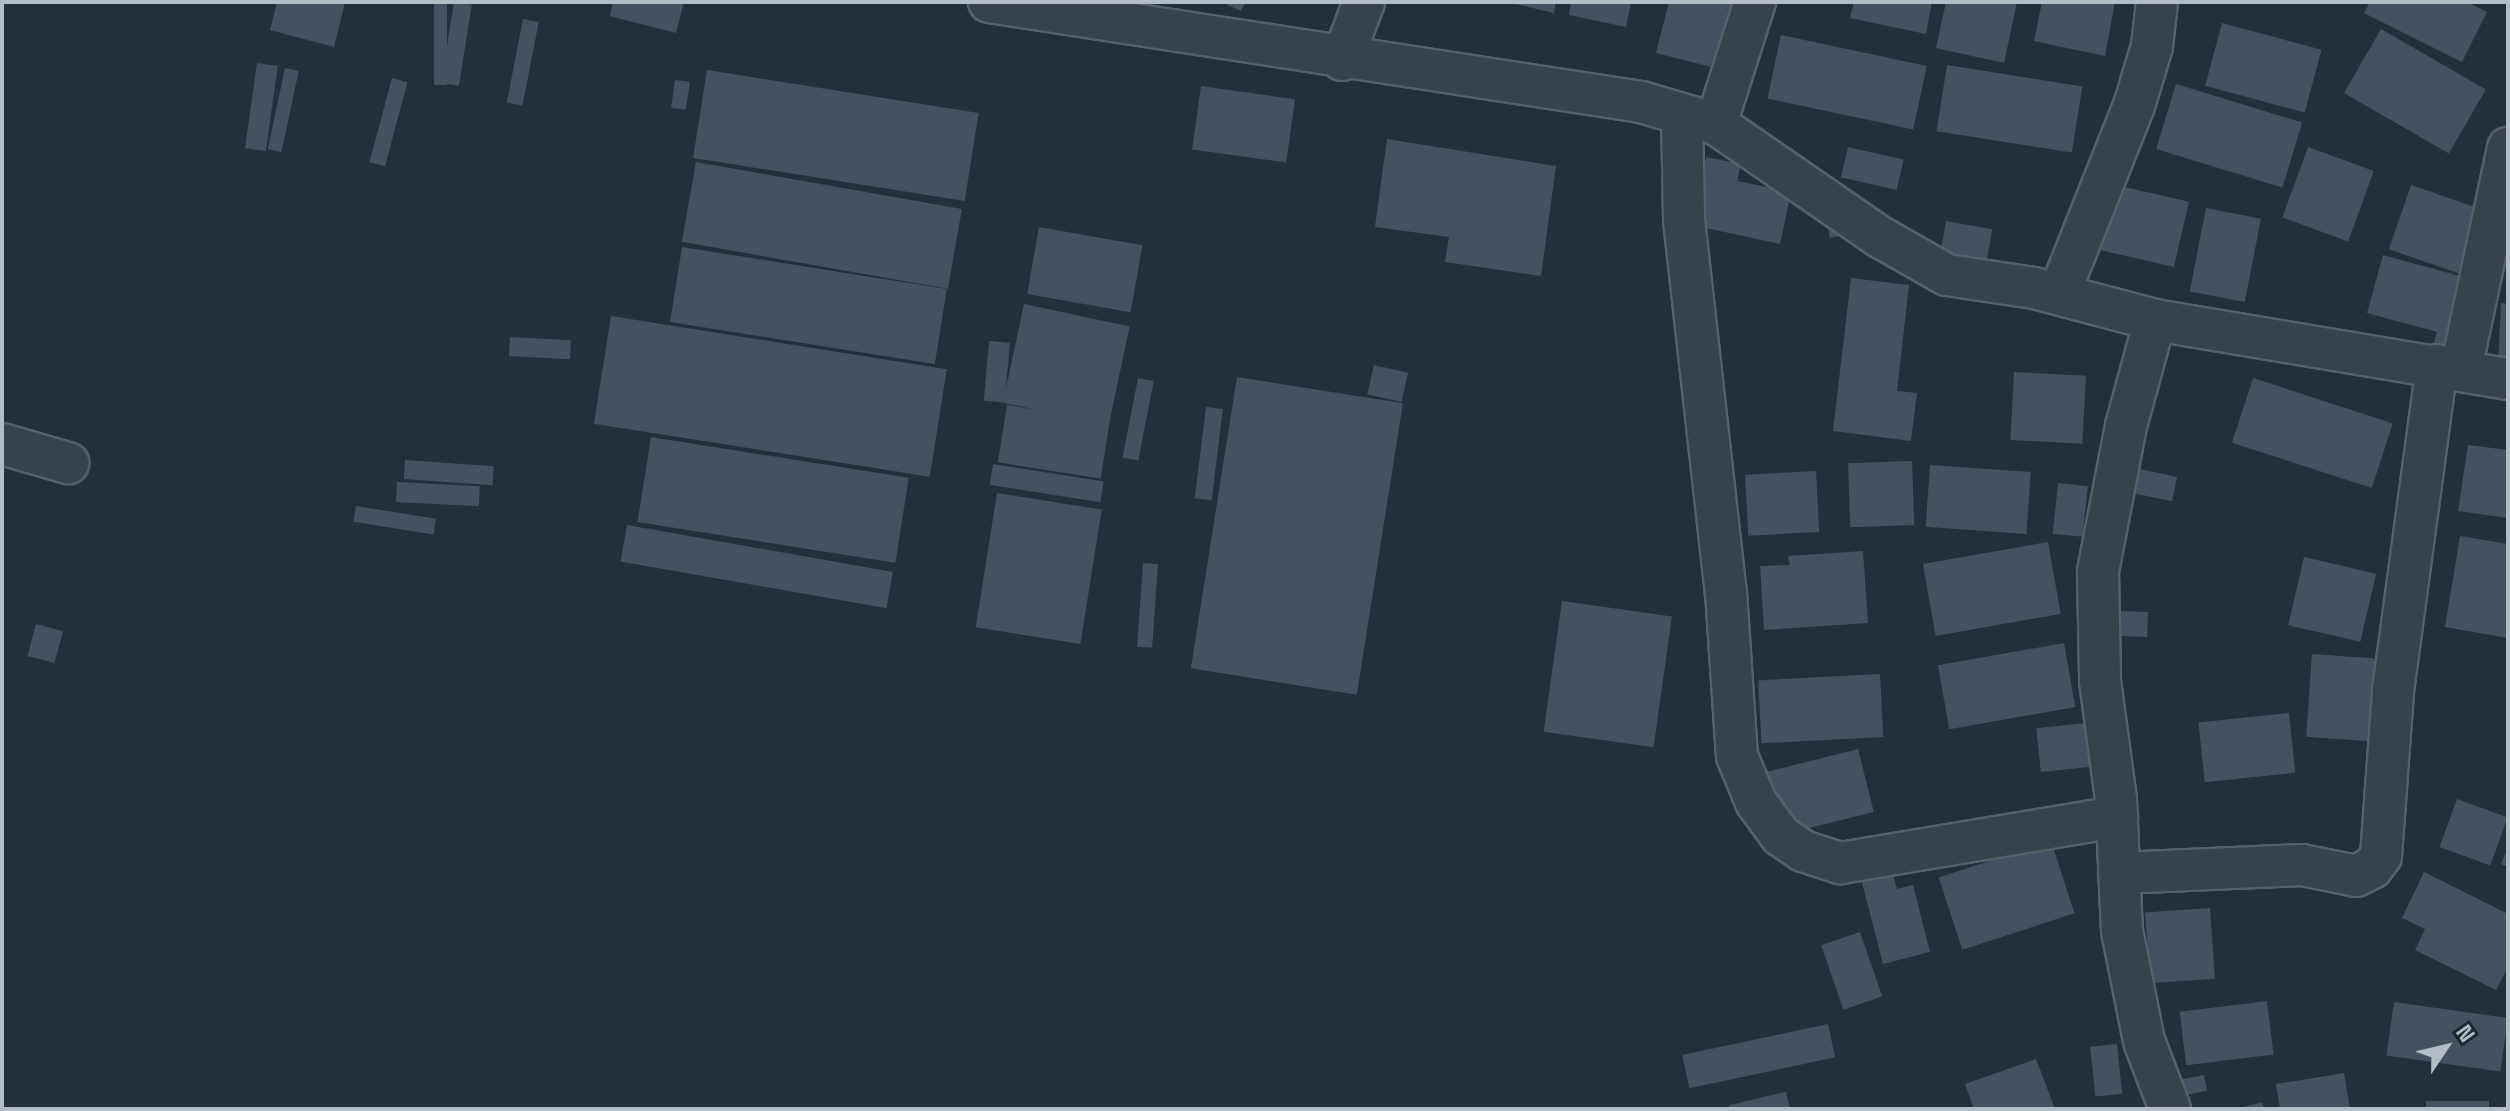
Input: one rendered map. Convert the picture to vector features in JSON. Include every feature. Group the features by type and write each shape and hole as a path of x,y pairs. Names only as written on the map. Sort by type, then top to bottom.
{"street":[{"path":"989,2 1342,60 1641,102 1699,119 1880,237 1947,275 2059,294 2155,320 2508,379"},
{"path":"1342,60 1364,2"},
{"path":"1755,2 1699,119 1684,220 1726,592 1737,756 1756,802 1781,836 1803,851 1841,863 2117,817"},
{"path":"2059,294 2134,106 2152,46 2157,2"},
{"path":"2119,873 2302,865 2356,876 2372,868 2381,856 2393,691 2449,367 2508,148"},
{"path":"2155,320 2126,426 2098,572 2100,681 2117,817 2122,931 2144,1041 2170,1109"},
{"path":"2,444 68,463"}],"building":[{"path":"277,2 345,2 334,47 270,30"},
{"path":"434,2 447,2 447,85 434,85"},
{"path":"454,2 472,5 459,86 441,83"},
{"path":"613,2 684,2 676,33 610,16"},
{"path":"1221,2 1245,2 1241,11"},
{"path":"1507,2 1556,2 1554,13"},
{"path":"1571,2 1631,2 1626,27 1569,15"},
{"path":"1669,2 1740,2 1723,70 1656,53"},
{"path":"1854,2 1932,2 1926,34 1850,18"},
{"path":"1946,2 2017,2 2004,63 1936,48"},
{"path":"2042,2 2115,2 2105,56 2034,41"},
{"path":"2370,2 2467,2 2487,12 2462,62 2364,13"},
{"path":"523,19 539,22 522,105 507,102"},
{"path":"2222,23 2321,50 2305,112 2205,86"},
{"path":"2381,29 2486,90 2449,154 2344,93"},
{"path":"1781,35 1927,66 1913,130 1767,99"},
{"path":"257,63 278,66 266,151 245,148"},
{"path":"1947,65 2082,86 2072,153 1937,131"},
{"path":"285,68 299,71 281,152 268,149"},
{"path":"707,70 979,113 965,201 693,158"},
{"path":"392,78 407,82 385,166 369,162"},
{"path":"675,80 690,82 686,110 671,108"},
{"path":"2176,84 2302,123 2282,188 2156,149"},
{"path":"1201,86 1295,99 1286,163 1192,149"},
{"path":"1387,139 1556,166 1541,276 1445,262 1449,237 1375,227"},
{"path":"1848,147 1904,160 1897,190 1841,177"},
{"path":"2308,147 2374,171 2348,241 2282,217"},
{"path":"1706,157 1741,164 1737,181 1791,192 1780,244 1692,225"},
{"path":"696,162 962,209 948,289 682,242"},
{"path":"2112,184 2189,202 2174,267 2097,249"},
{"path":"2411,185 2480,209 2458,273 2389,249"},
{"path":"2206,208 2261,219 2245,302 2190,291"},
{"path":"1826,215 1846,235 1830,238"},
{"path":"1946,221 1992,229 1986,265 1940,256"},
{"path":"1039,227 1142,245 1131,312 1027,294"},
{"path":"682,247 947,289 935,364 670,322"},
{"path":"2383,255 2474,280 2453,359 2431,353 2437,332 2367,313"},
{"path":"1851,278 1909,285 1897,391 1917,393 1911,441 1833,431"},
{"path":"2501,303 2508,304 2508,367 2498,366"},
{"path":"1024,304 1130,326 1109,425 1003,403"},
{"path":"611,316 947,369 930,477 594,424"},
{"path":"510,337 571,340 570,359 509,356"},
{"path":"989,341 1010,343 1005,403 984,401"},
{"path":"1374,365 1408,373 1401,402 1367,394"},
{"path":"2014,372 2086,376 2082,444 2010,440"},
{"path":"1237,377 1403,403 1357,695 1191,668"},
{"path":"1138,378 1154,381 1138,461 1123,458"},
{"path":"2253,378 2393,423 2372,488 2232,443"},
{"path":"1007,405 1110,421 1101,479 998,462"},
{"path":"1206,407 1223,409 1212,500 1195,498"},
{"path":"651,437 909,478 895,563 638,522"},
{"path":"2468,445 2508,450 2508,518 2458,511"},
{"path":"405,460 494,466 492,485 404,479"},
{"path":"1912,461 1914,525 1850,527 1848,463"},
{"path":"993,464 1104,482 1100,502 990,485"},
{"path":"1930,465 2031,472 2026,534 1926,527"},
{"path":"2140,469 2177,477 2172,501 2135,493"},
{"path":"1816,471 1819,532 1748,536 1745,475"},
{"path":"397,482 480,486 479,506 396,502"},
{"path":"2058,483 2088,486 2083,537 2053,534"},
{"path":"997,493 1102,510 1080,644 976,627"},
{"path":"356,506 436,519 433,534 353,522"},
{"path":"627,525 893,572 886,608 621,561"},
{"path":"2460,536 2508,544 2508,638 2445,627"},
{"path":"2048,542 2061,614 1936,636 1923,564"},
{"path":"1863,551 1868,623 1764,630 1760,566 1790,565 1788,556"},
{"path":"2304,557 2376,574 2360,642 2288,625"},
{"path":"1143,563 1158,564 1152,648 1137,647"},
{"path":"1562,601 1672,616 1654,747 1544,732"},
{"path":"2120,611 2148,612 2147,637 2119,636"},
{"path":"36,624 63,631 55,663 27,656"},
{"path":"2064,643 2075,707 1949,729 1938,665"},
{"path":"2312,654 2379,659 2373,741 2306,737"},
{"path":"1880,674 1883,737 1761,743 1758,680"},
{"path":"2289,713 2295,773 2205,782 2198,723"},
{"path":"2087,723 2092,767 2041,772 2036,728"},
{"path":"1858,749 1874,812 1782,835 1766,772"},
{"path":"2457,799 2508,817 2490,865 2440,847"},
{"path":"2051,841 2074,913 1962,950 1939,877"},
{"path":"2508,848 2508,867 2501,864"},
{"path":"1891,867 1897,889 1913,885 1930,952 1883,964 1860,875"},
{"path":"2424,872 2508,914 2508,967 2496,990 2415,950 2425,929 2402,918"},
{"path":"2210,908 2215,979 2150,983 2145,913"},
{"path":"1860,932 1882,996 1843,1010 1821,945"},
{"path":"2267,1001 2274,1055 2186,1065 2180,1012"},
{"path":"2394,1002 2508,1018 2500,1071 2386,1055"},
{"path":"1828,1024 1835,1057 1689,1088 1682,1055"},
{"path":"2117,1044 2122,1094 2095,1097 2090,1047"},
{"path":"2036,1059 2055,1109 1974,1109 1965,1084"},
{"path":"2344,1073 2350,1109 2280,1109 2276,1084"},
{"path":"2204,1075 2207,1091 2178,1096 2175,1081"},
{"path":"1786,1092 1790,1109 1730,1109 1729,1105"},
{"path":"2426,1101 2489,1101 2489,1109 2426,1109"},
{"path":"2262,1102 2264,1109 2240,1109 2240,1108"}]}
